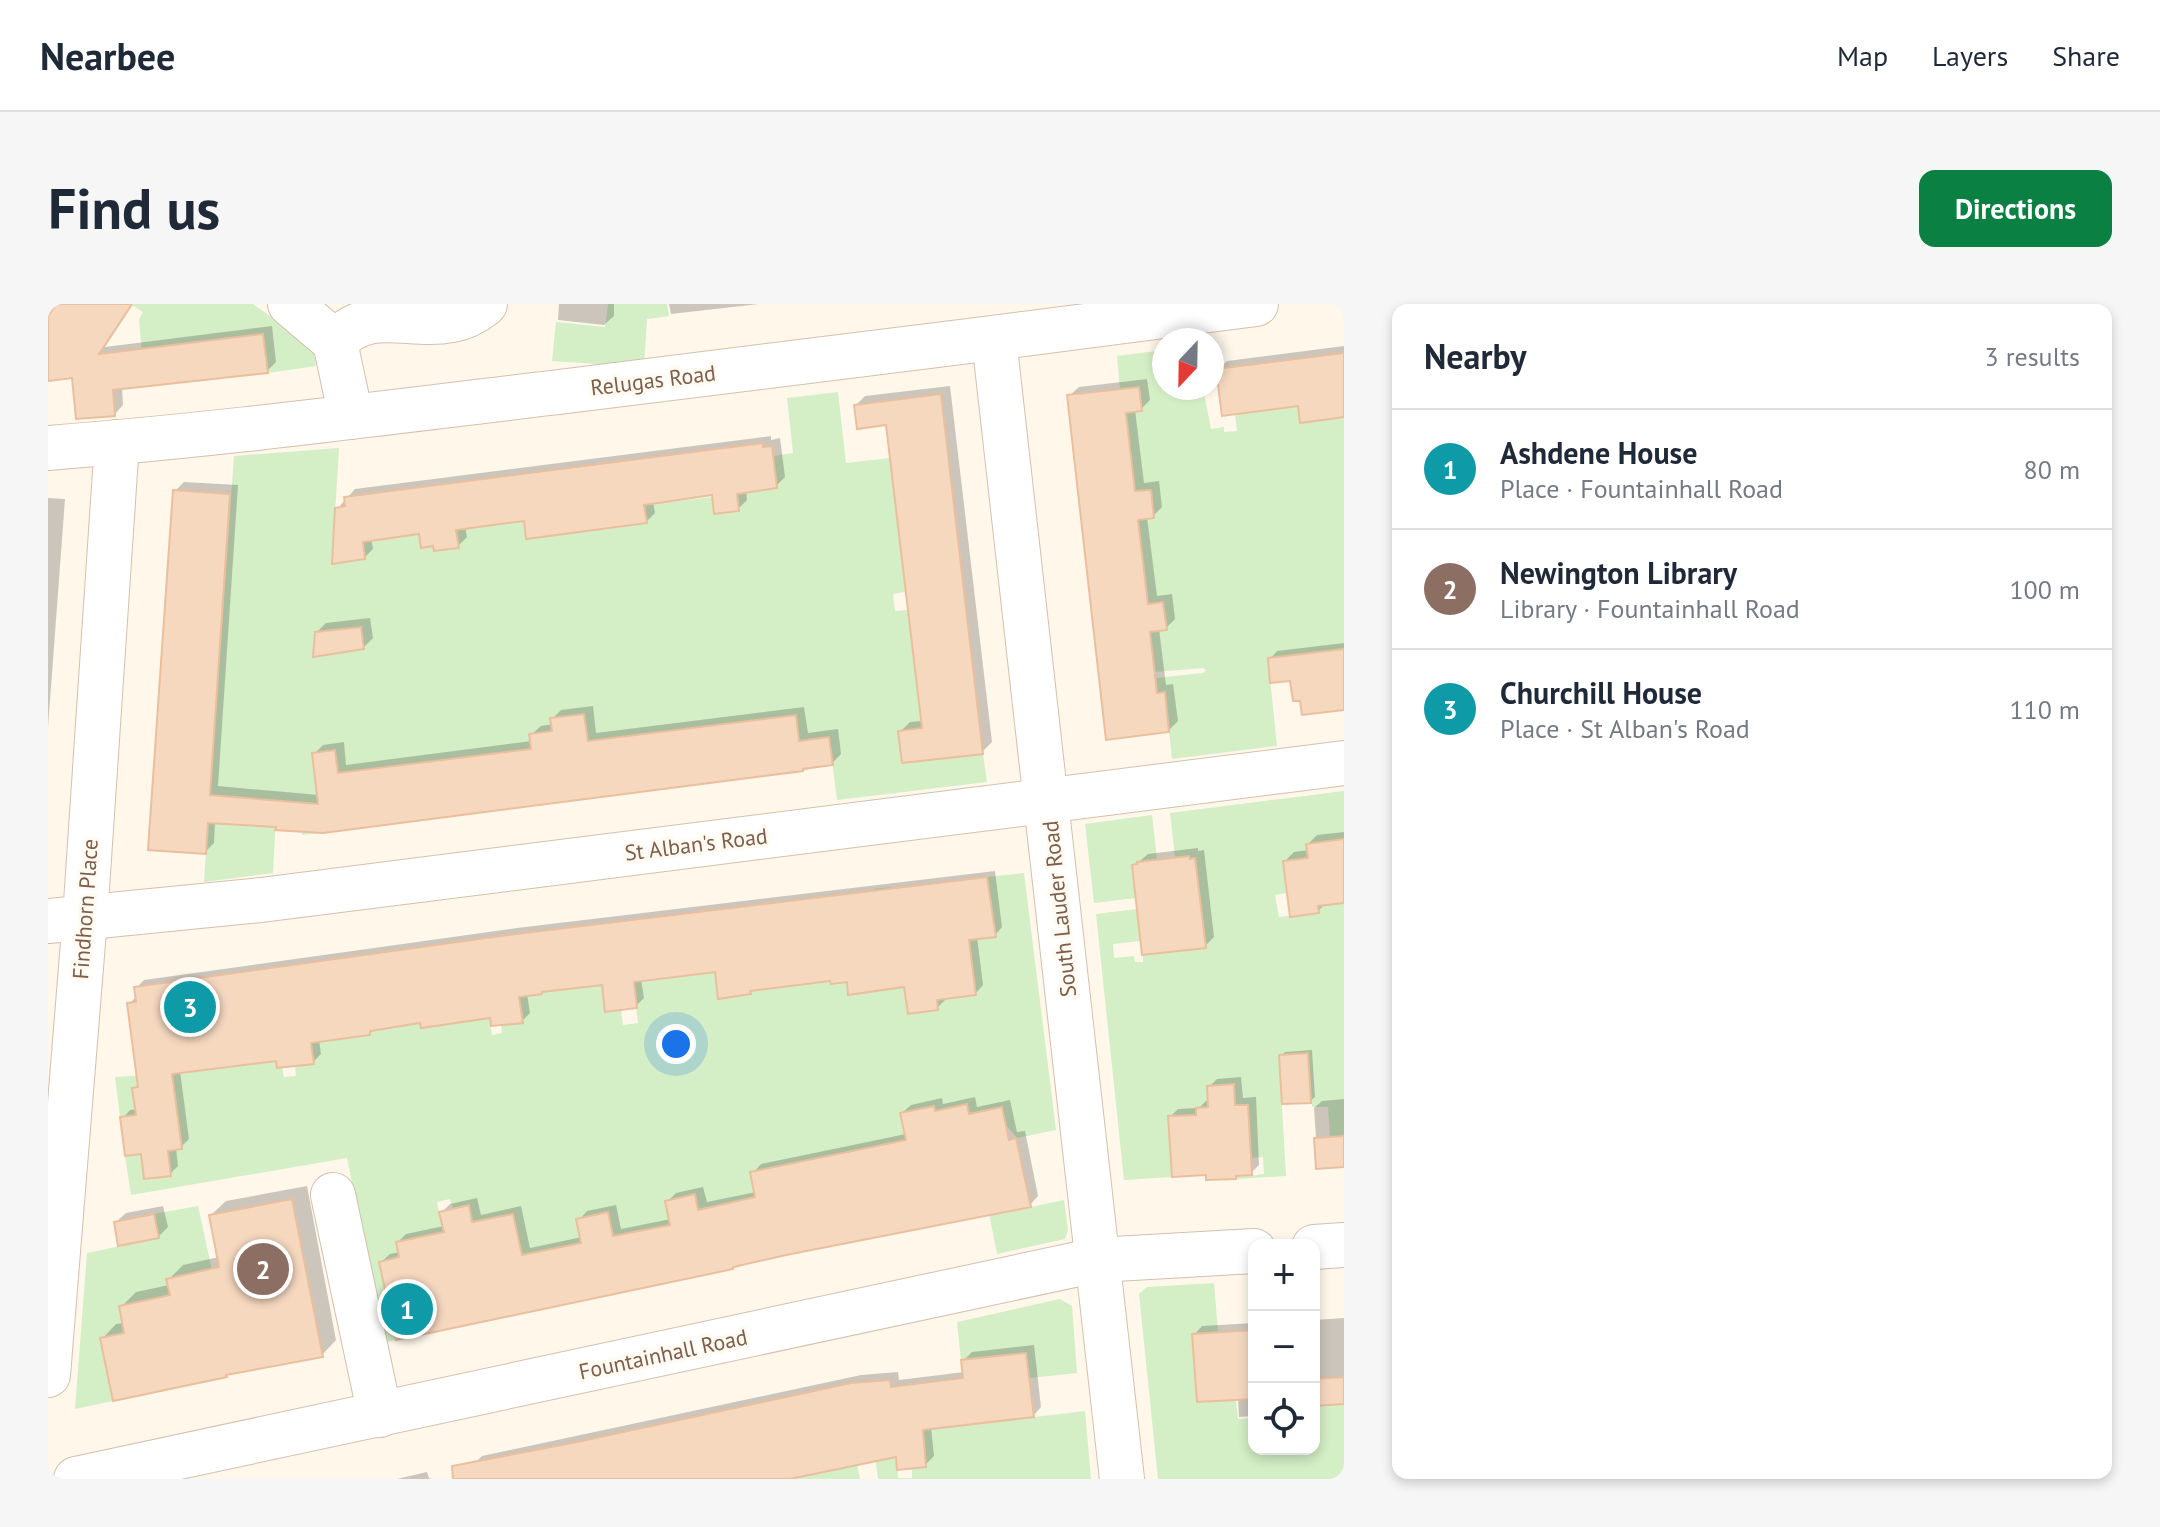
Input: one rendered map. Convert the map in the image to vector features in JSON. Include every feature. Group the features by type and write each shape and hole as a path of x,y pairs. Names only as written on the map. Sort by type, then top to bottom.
{"street":[{"path":"290,304 335,342 351,417"},
{"path":"335,342 352,326 367,320 446,321 467,315 485,304"},
{"name":"Relugas Road","path":"48,448 351,417 1256,304"},
{"name":"South Lauder Road","path":"994,339 1122,1479"},
{"name":"Findhorn Place","path":"48,1375 66,920 117,442"},
{"name":"St Alban's Road","path":"66,920 276,898 1344,763"},
{"path":"333,1195 380,1415"},
{"path":"1320,1247 1344,1245"},
{"name":"Fountainhall Road","path":"76,1479 1097,1260 1248,1251"}],"green space":[{"path":"130,304 253,304 314,354 316,366 268,373 263,334 212,340 216,379 202,381 198,342 147,348 152,386 145,387 139,319 143,312"},
{"path":"608,304 667,304 669,316 647,319 644,367 552,361 556,322 605,327"},
{"path":"1152,352 1152,400 1205,400 1211,429 1224,427 1224,432 1237,431 1235,414 1298,406 1300,423 1344,400 1344,649 1268,659 1277,746 1172,759 1165,693 1157,693 1156,678 1203,673 1206,670 1155,672 1150,632 1166,630 1165,616 1147,604 1138,520 1154,518 1151,490 1134,491 1126,413 1141,411 1139,388 1120,389 1117,356"},
{"path":"838,392 846,463 890,458 906,592 893,594 895,611 908,610 922,728 898,731 902,763 983,754 987,782 837,800 829,738 805,741 808,770 803,771 795,715 588,741 550,719 552,731 531,749 338,774 335,750 312,753 322,833 302,835 303,803 277,800 273,873 204,882 209,804 236,806 235,825 252,826 254,798 210,795 234,456 339,448 332,564 364,559 363,541 419,534 421,548 433,546 434,551 459,548 456,530 524,521 527,539 552,536 592,512 595,530 647,523 644,505 712,497 714,514 739,511 737,494 777,488 773,456 793,453 787,398","holes":["360,627 363,649 313,657 315,632"]},
{"path":"1344,791 1344,839 1306,844 1308,858 1283,861 1287,893 1275,895 1279,917 1318,913 1318,906 1344,903 1344,1136 1330,1137 1328,1107 1312,1107 1308,1053 1279,1055 1286,1176 1236,1179 1264,1174 1263,1157 1235,1159 1250,1130 1249,1117 1235,1105 1233,1084 1207,1086 1208,1107 1196,1115 1168,1116 1172,1177 1124,1180 1096,914 1137,909 1141,941 1113,944 1114,958 1134,956 1135,962 1143,962 1143,955 1206,947 1204,930 1195,931 1203,923 1196,858 1175,857 1170,813"},
{"path":"1152,815 1157,859 1132,865 1136,898 1094,903 1085,824"},
{"path":"1024,873 1056,1130 1017,1138 1006,1125 1002,1107 969,1114 967,1104 951,1107 945,1159 934,1106 900,1113 911,1165 891,1143 859,1150 862,1166 733,1202 746,1264 739,1267 733,1269 722,1215 695,1214 698,1209 695,1194 666,1201 673,1224 560,1248 571,1303 556,1306 518,1257 520,1246 513,1214 499,1217 481,1264 469,1206 453,1209 450,1199 437,1202 451,1271 413,1254 410,1239 396,1242 399,1257 379,1262 396,1340 385,1343 347,1158 131,1195 125,1156 141,1154 144,1179 171,1176 159,1084 133,1088 136,1115 120,1117 115,1077 181,1073 272,1030 277,1068 282,1067 284,1077 296,1076 295,1066 309,1025 368,1020 382,1029 395,1027 394,1016 450,1009 441,944 456,942 465,1004 488,1007 492,1035 502,1033 501,1025 523,1022 516,997 542,994 541,986 576,977 578,988 605,985 606,1012 621,1010 623,1025 638,1023 634,989 630,982 718,972 718,998 751,994 748,975 789,975 791,986 805,984 829,969 831,984 847,982 848,995 882,951 874,889 891,887 908,1013 938,1009 929,945 961,997 976,995 970,950 966,948 965,940 995,936 987,877"},
{"path":"1064,1200 1068,1230 1065,1239 997,1254 989,1213"},
{"path":"198,1206 234,1371 167,1279 175,1322 100,1338 113,1401 75,1409 87,1253 159,1238 154,1214"},
{"path":"1214,1283 1218,1332 1192,1335 1197,1402 1236,1400 1238,1419 1248,1418 1248,1455 1320,1455 1320,1406 1344,1404 1344,1479 1158,1479 1139,1294 1147,1287"},
{"path":"1060,1299 1072,1306 1077,1373 1029,1378 1026,1353 961,1360 957,1322"},
{"path":"1085,1411 1091,1479 878,1479 871,1427 894,1424 898,1478 912,1478 922,1427 967,1425"},
{"path":"857,1465 860,1479 781,1479"}],"building":[{"path":"56,304 132,304 99,354 263,334 268,373 113,390 115,416 76,419 72,378 48,381 48,316"},
{"path":"1344,353 1344,417 1300,423 1298,406 1222,416 1220,400 1224,400 1224,368"},
{"path":"1139,387 1142,411 1126,413 1135,491 1151,490 1154,518 1138,520 1148,604 1163,602 1167,630 1150,632 1157,693 1165,692 1169,732 1106,740 1067,395"},
{"path":"941,394 983,754 902,763 898,731 922,728 886,425 857,429 854,405"},
{"path":"763,443 763,447 772,446 777,488 737,494 739,511 714,514 712,495 644,505 647,523 526,539 524,521 500,524 456,530 459,548 434,551 433,546 421,548 419,534 363,542 365,559 332,564 335,508 345,506 344,497"},
{"path":"173,490 230,494 210,795 318,804 312,753 335,750 338,773 531,749 529,734 552,731 550,718 584,714 588,741 796,715 799,741 829,737 833,765 323,833 208,823 206,854 148,850"},
{"path":"361,627 364,649 313,657 315,632"},
{"path":"1344,649 1344,710 1302,715 1300,701 1293,701 1290,681 1270,683 1268,658"},
{"path":"1344,839 1344,903 1318,906 1319,913 1290,917 1283,861 1308,858 1306,844"},
{"path":"1189,856 1190,859 1195,858 1206,948 1142,955 1132,865"},
{"path":"987,877 996,937 969,940 976,995 937,1000 938,1010 908,1014 904,987 848,995 847,982 831,984 830,981 750,991 751,994 718,999 715,972 634,982 637,1008 605,1012 602,985 542,992 519,997 523,1023 491,1026 490,1018 421,1028 420,1023 370,1031 370,1035 311,1043 314,1064 277,1068 276,1061 172,1074 182,1149 168,1151 171,1176 144,1179 141,1154 125,1156 120,1117 136,1115 132,1088 138,1087 127,1003 136,1002 134,987 508,935"},
{"path":"1308,1053 1311,1103 1282,1104 1279,1055"},
{"path":"1234,1084 1235,1105 1248,1105 1252,1175 1206,1180 1206,1175 1172,1177 1168,1116 1196,1115 1196,1108 1208,1107 1207,1086"},
{"path":"967,1104 969,1114 1002,1107 1009,1140 1016,1138 1031,1207 786,1255 396,1340 379,1262 399,1257 396,1242 444,1232 439,1212 469,1205 472,1222 513,1214 522,1255 581,1243 576,1219 608,1212 613,1236 670,1225 665,1201 695,1194 698,1210 755,1197 750,1172 906,1140 900,1113 934,1106 935,1111"},
{"path":"1344,1136 1344,1167 1316,1169 1314,1138"},
{"path":"292,1199 323,1357 113,1401 100,1338 124,1333 119,1306 170,1295 166,1279 219,1267 209,1215"},
{"path":"154,1214 159,1238 118,1246 114,1222"},
{"path":"1248,1330 1248,1399 1197,1402 1192,1334"},
{"path":"1026,1353 1034,1417 923,1430 926,1467 897,1470 896,1457 790,1479 453,1479 452,1466 851,1383 890,1380 891,1387 963,1378 961,1360"},
{"path":"1344,1377 1344,1404 1320,1406 1320,1379"}],"place":[{"name":"Churchill House","path":"190,1007"},
{"name":"Newington Library","path":"263,1269"},
{"name":"Ashdene House","path":"407,1309"}]}
